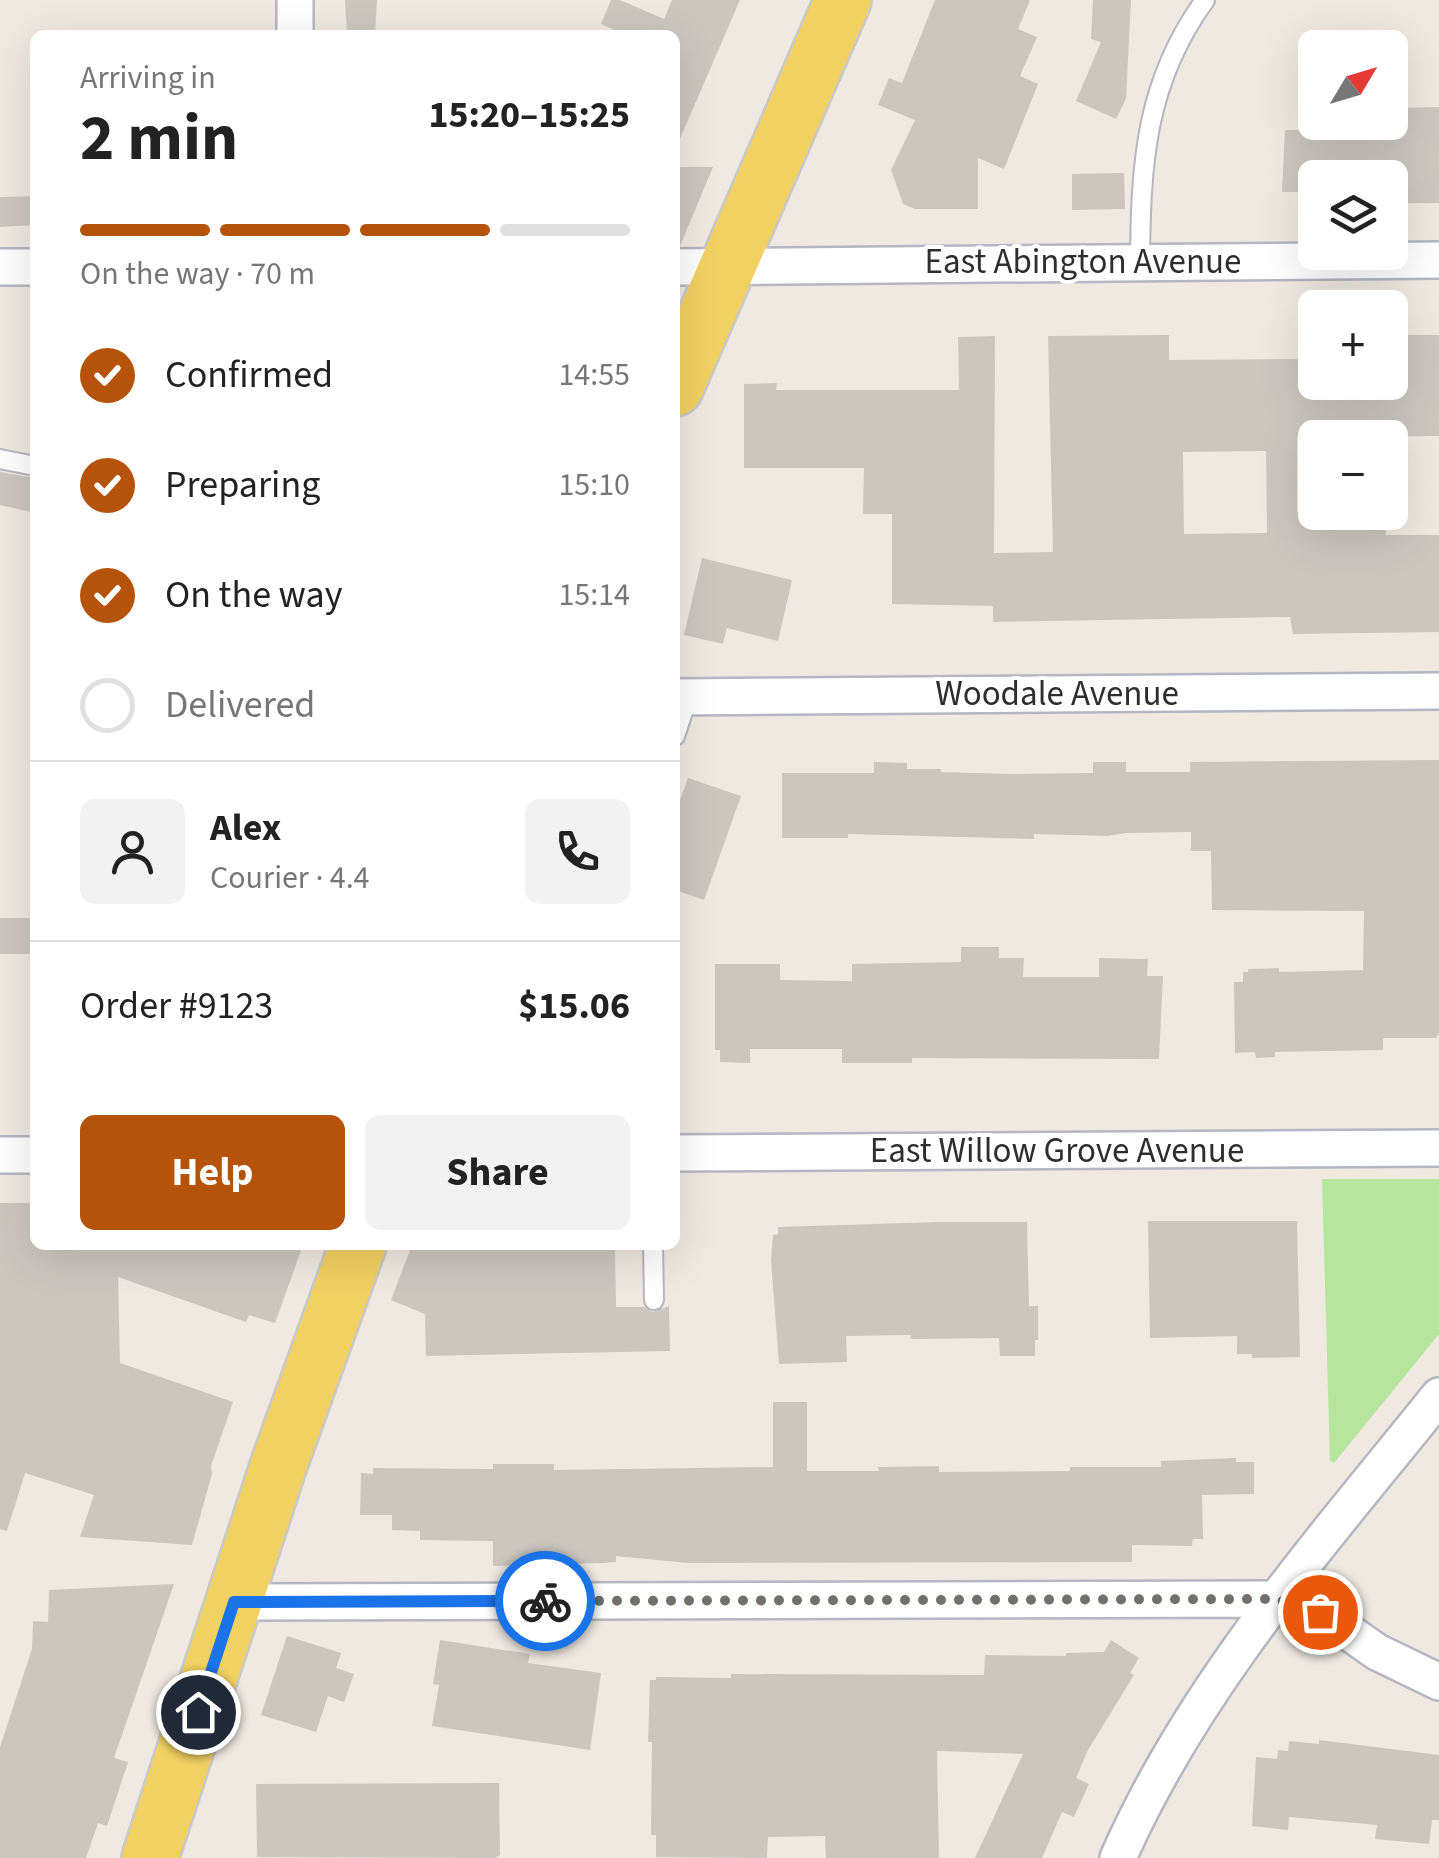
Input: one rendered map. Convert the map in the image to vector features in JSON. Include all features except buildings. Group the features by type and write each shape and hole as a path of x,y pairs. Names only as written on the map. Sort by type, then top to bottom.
{"main road":[{"path":"680,365 701,266 843,0"},
{"path":"150,1858 279,1464 356,1250"}],"street":[{"path":"296,0 296,30"},
{"name":"East Abington Avenue","path":"701,266 1439,260"},
{"path":"0,267 30,267"},
{"name":"Woodale Avenue","path":"682,697 1439,691"},
{"name":"East Willow Grove Avenue","path":"680,1153 1439,1148"},
{"path":"0,1155 30,1155"},
{"path":"1118,1858 1154,1783 1188,1725 1276,1599 1439,1396"},
{"path":"234,1602 1276,1599 1320,1612 1377,1652 1439,1682"}],"lane":[{"path":"1140,261 1140,184 1146,138 1161,77 1186,25 1204,0"},
{"path":"0,459 30,465"},
{"path":"654,1250 654,1300"}],"green space":[{"path":"1322,1179 1439,1179 1439,1334 1334,1463 1330,1460"}],"way so far":[{"path":"545,1601 1276,1599 1320,1612"}],"route":[{"path":"198,1712 234,1602 545,1601"}]}
